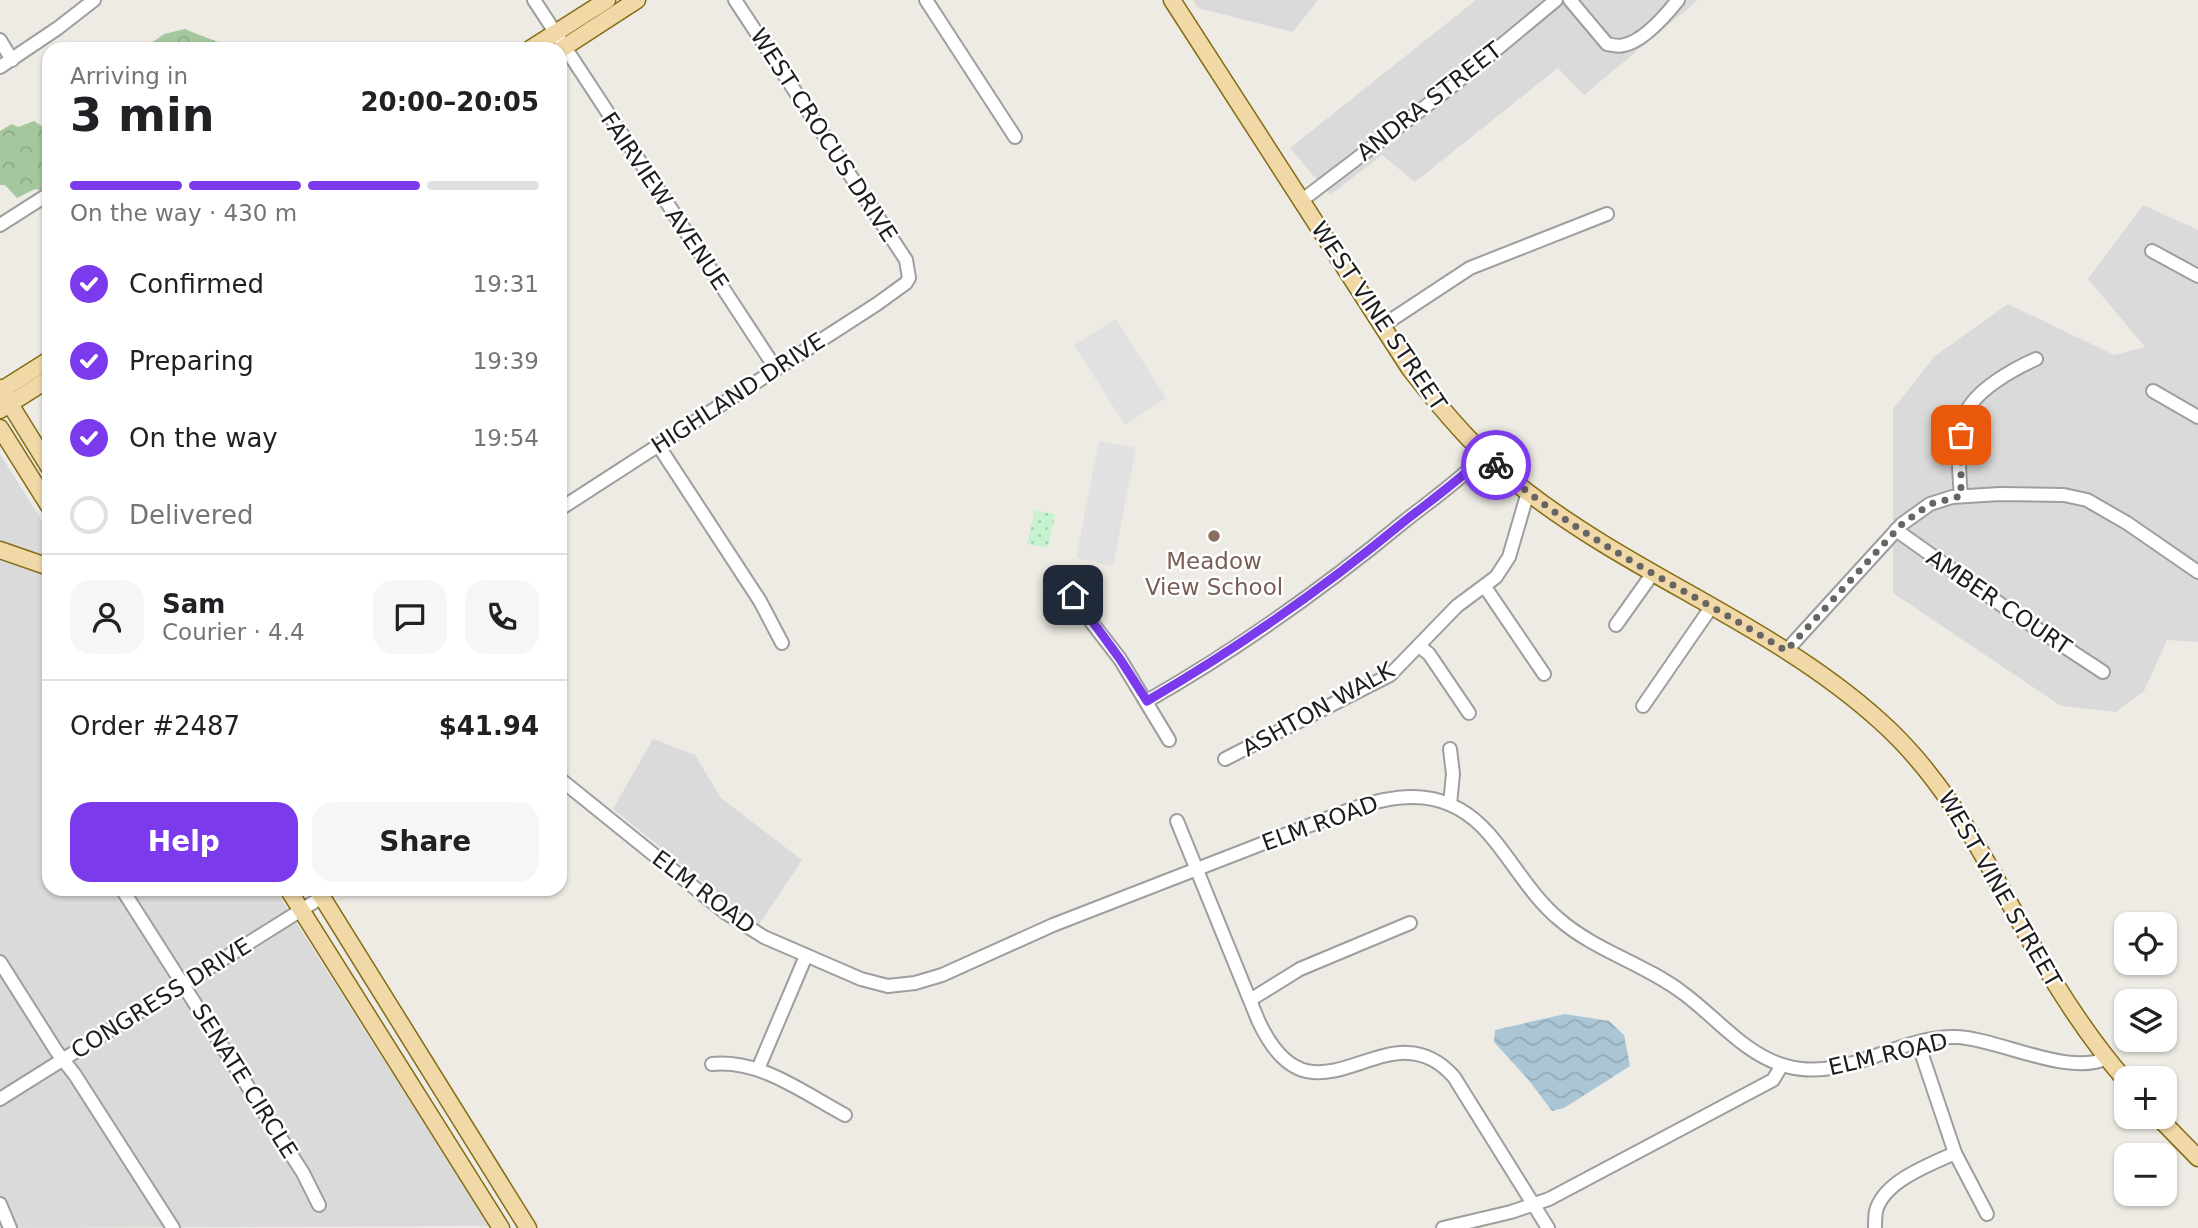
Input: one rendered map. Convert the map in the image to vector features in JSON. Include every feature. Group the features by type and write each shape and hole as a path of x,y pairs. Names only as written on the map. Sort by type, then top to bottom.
{"main road":[{"path":"542,42 607,0"},
{"path":"567,46 638,0"},
{"name":"WEST VINE STREET","path":"1172,0 1410,369 1436,402 1485,455 1528,492 1653,573 1786,651 1844,691 1896,736 1936,780 1982,850 2023,929 2073,1013 2114,1066"},
{"path":"2,397 42,366"},
{"path":"2,397 42,382"},
{"path":"2,397 42,457"},
{"path":"0,428 42,495"},
{"path":"0,550 42,565"},
{"path":"292,896 501,1228"},
{"path":"321,896 528,1228"},
{"path":"2170,1129 2198,1158"}],"street":[{"path":"0,67 94,0"},
{"name":"FAIRVIEW AVENUE","path":"534,0 559,42"},
{"name":"WEST CROCUS DRIVE","path":"735,0 906,260 910,272"},
{"path":"926,0 1015,137"},
{"name":"ANDRA STREET","path":"1301,201 1451,87 1556,0"},
{"path":"1570,0 1607,44 1624,46 1662,19 1678,0"},
{"path":"0,40 12,60"},
{"name":"FAIRVIEW AVENUE","path":"567,56 776,369"},
{"path":"0,225 42,198"},
{"path":"1382,326 1470,268 1607,214"},
{"path":"2152,251 2198,276"},
{"name":"HIGHLAND DRIVE","path":"567,504 906,283 910,272"},
{"path":"1961,496 1961,435 1968,408 1981,393 2036,359"},
{"path":"2153,391 2198,417"},
{"path":"658,445 760,601 782,643"},
{"path":"1147,701 1318,590 1485,455"},
{"name":"ASHTON WALK","path":"1225,759 1391,675 1457,606 1496,577 1509,557 1528,492"},
{"path":"1786,651 1911,516 1930,504 1961,496 2064,495 2087,500 2127,523 2198,572"},
{"name":"AMBER COURT","path":"1896,530 2103,673"},
{"path":"1616,625 1653,573"},
{"path":"1062,584 1120,659 1169,740"},
{"path":"1485,586 1544,674"},
{"path":"1643,706 1713,607"},
{"path":"1419,646 1429,654 1469,713"},
{"path":"1450,750 1453,774 1450,804"},
{"name":"ELM ROAD","path":"567,785 726,913 764,937 874,983 888,986 915,984 942,975 1053,925 1375,801 1413,796 1438,800 1461,809 1490,835 1530,891 1561,921 1586,939 1672,985 1759,1055 1782,1065 1803,1069 1835,1068 1918,1042 1956,1037 2052,1059 2087,1064 2107,1058"},
{"path":"1177,821 1250,1000 1268,1040 1282,1057 1300,1068 1330,1072 1399,1052 1420,1053 1439,1062 1454,1077 1548,1228"},
{"name":"SENATE CIRCLE","path":"126,896 303,1174 319,1205"},
{"name":"CONGRESS DRIVE","path":"0,1099 301,910 316,896"},
{"path":"1250,1000 1300,969 1410,923"},
{"path":"758,1069 806,956"},
{"path":"0,962 173,1228"},
{"path":"1918,1042 1955,1153 1987,1214"},
{"path":"712,1065 725,1063 758,1069 845,1115"},
{"path":"1443,1228 1534,1205 1773,1080 1782,1065"},
{"path":"1875,1228 1876,1210 1895,1186 1905,1177 1955,1153"},
{"path":"0,1204 10,1228"}],"shaded area":[{"path":"1193,0 1318,0 1293,32 1198,8"},
{"path":"1476,0 1698,0 1584,95 1558,68 1415,182 1382,155 1330,195 1290,148"},
{"path":"2143,205 2198,230 2198,642 2167,640 2144,691 2116,712 2061,706 1893,593 1893,409 1935,356 2008,304 2114,355 2145,347 2088,279"},
{"path":"1116,319 1166,398 1125,425 1074,345"},
{"path":"1099,441 1136,448 1113,566 1076,558"},
{"path":"0,454 42,521 42,896 279,896 489,1226 0,1228"},
{"path":"653,739 695,755 721,798 802,860 758,926 613,809"}],"green space":[{"path":"185,29 218,42 153,42 164,34"},
{"path":"34,121 42,126 42,190 35,189 17,198 5,185 0,185 0,131 12,124 18,127"},
{"path":"1035,510 1055,514 1048,548 1027,544"}],"water":[{"path":"1565,1014 1609,1021 1624,1035 1630,1066 1564,1108 1552,1111 1494,1042 1495,1030"}],"way so far":[{"path":"1496,465 1528,492 1591,535 1786,651 1911,516 1930,504 1961,496 1961,435"}],"place":[{"name":"Meadow View School","path":"1214,536"}],"route":[{"path":"1073,595 1147,701 1318,590 1485,455 1496,465"}]}
